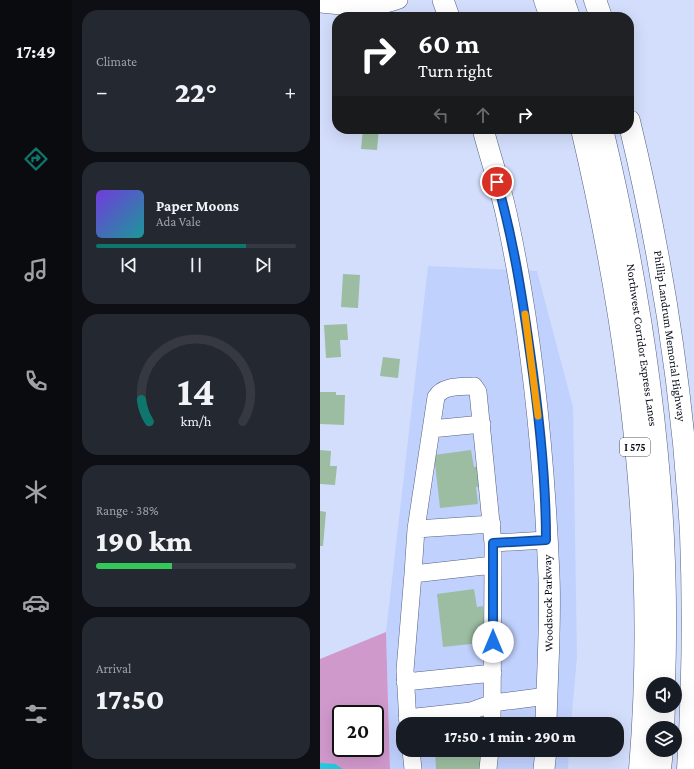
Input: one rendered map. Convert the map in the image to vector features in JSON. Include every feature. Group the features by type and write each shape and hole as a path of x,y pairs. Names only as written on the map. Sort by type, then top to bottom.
{"highway":[{"path":"545,0 549,12"},
{"path":"563,0 567,12"},
{"path":"595,0 599,12"},
{"name":"I 575","path":"583,134 599,201 614,278 635,439 641,508 645,605 644,682 640,769"},
{"name":"Northwest Corridor Express Lanes","path":"603,134 614,177 636,292 656,442 665,588 664,677"},
{"name":"Phillip Landrum Memorial Highway","path":"632,134 659,256 672,333 683,429 691,534 693,611 693,690 688,769"},
{"path":"660,769 661,757"}],"main road":[{"path":"443,0 447,12"},
{"name":"Woodstock Parkway","path":"484,134 508,221 526,323 542,457 546,498 546,540 550,614 546,717"},
{"path":"544,769 545,757"}],"street":[{"path":"320,4 355,8 380,7 399,0"},
{"path":"408,717 406,682 416,529 436,397 439,392 445,389 474,386 478,392 492,524 492,717"},
{"path":"431,429 482,424"},
{"path":"416,529 492,524"},
{"path":"493,543 546,540"},
{"path":"414,574 493,565"},
{"path":"406,682 493,672"},
{"path":"433,717 471,711 493,703 547,696"},
{"path":"412,757 413,769"},
{"path":"488,769 489,757"}],"shaded area":[{"path":"428,266 537,271 573,407 577,657 572,717 396,717 396,757 569,757 568,769 390,769 386,632"},
{"path":"386,632 390,769 320,769 320,659"},
{"path":"320,763 335,764 343,769 320,769"}],"building":[{"path":"362,134 379,134 377,150 361,149"},
{"path":"343,274 360,275 358,308 341,307"},
{"path":"347,324 348,340 340,340 341,357 326,358 324,325"},
{"path":"383,357 400,359 398,378 380,376"},
{"path":"320,392 336,392 336,395 345,395 344,425 320,424"},
{"path":"320,450 331,451 330,466 337,466 335,485 320,484"},
{"path":"471,450 474,467 481,467 483,486 476,487 478,504 440,508 434,455"},
{"path":"320,511 326,512 323,546 320,546"},
{"path":"474,589 477,607 483,606 485,625 478,626 480,643 443,647 437,594"},
{"path":"435,757 480,757 482,769 436,769"}],"slow traffic":[{"path":"525,314 533,367 538,416"}],"route":[{"path":"493,642 493,543 546,540 546,498 533,367 516,260 508,221 497,182"}]}
